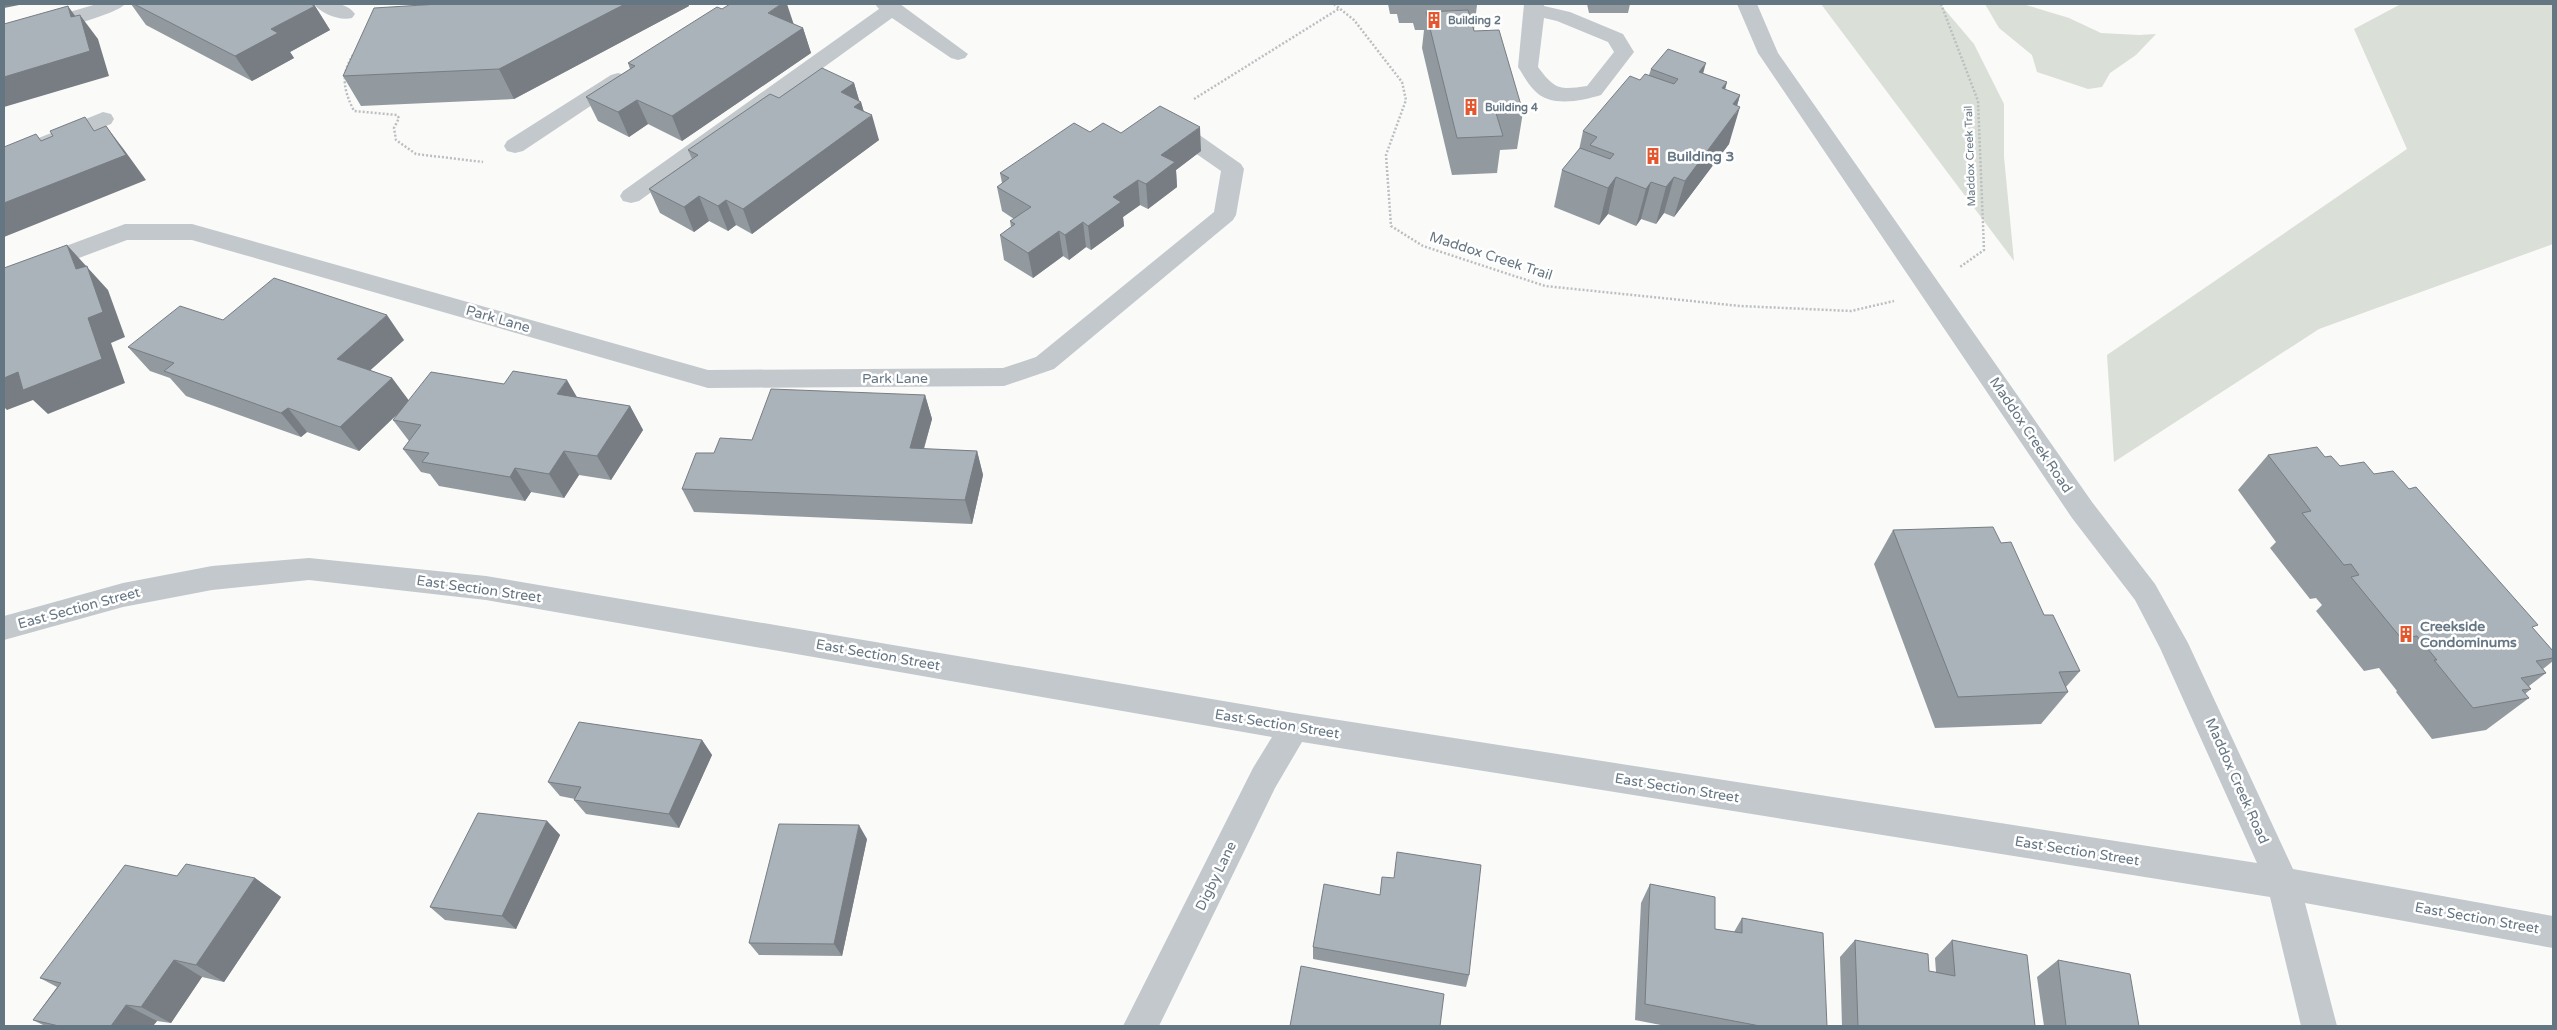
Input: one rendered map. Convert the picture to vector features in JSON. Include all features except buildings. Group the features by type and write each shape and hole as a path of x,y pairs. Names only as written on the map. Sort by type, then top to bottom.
{"street":[{"path":"4,37 91,13 115,4"},
{"path":"324,4 345,14"},
{"name":"Maddox Creek Road","path":"1748,4 1768,53 2082,510 2145,592 2172,643 2282,883 2319,1026"},
{"path":"631,196 889,6 958,54"},
{"path":"1534,7 1616,38 1624,52 1594,91 1561,96 1542,86 1528,67 1534,7"},
{"path":"515,146 637,67"},
{"name":"Park Lane","path":"4,278 125,232 192,232 708,379 1004,377 1045,363 1225,215 1233,169 1162,118"},
{"path":"4,160 103,119"},
{"name":"East Section Street","path":"4,628 123,595 212,578 309,570 486,588 1294,727 2282,883 2553,932"},
{"name":"Digby Lane","path":"1141,1026 1264,778 1294,727"}],"path":[{"name":"Maddox Creek Trail","path":"1334,4 1354,20 1402,82 1406,100 1386,155 1391,226 1423,246 1545,286 1740,306 1851,311 1900,299"},
{"name":"Maddox Creek Trail","path":"1941,4 1978,101 1984,250 1956,270"},
{"path":"1162,118 1340,8"},
{"path":"353,55 345,66 344,92 354,111 397,115 399,118 394,128 396,140 416,154 486,163 515,146"}],"shaded area":[{"path":"1821,4 1940,4 1974,44 2004,104 2004,157 2014,261"},
{"path":"1985,4 2026,5 2069,18 2101,33 2156,34 2136,55 2110,73 2102,87 2088,89 2037,72 2032,55 1999,28"},
{"path":"2401,4 2553,4 2553,244 2319,329 2114,462 2107,355 2407,149 2354,29"}],"place":[{"name":"Building 2","path":"1434,20"},
{"name":"Building 4","path":"1471,107"},
{"name":"Building 3","path":"1653,156"},
{"name":"Creekside Condominums","path":"2406,634"}]}
